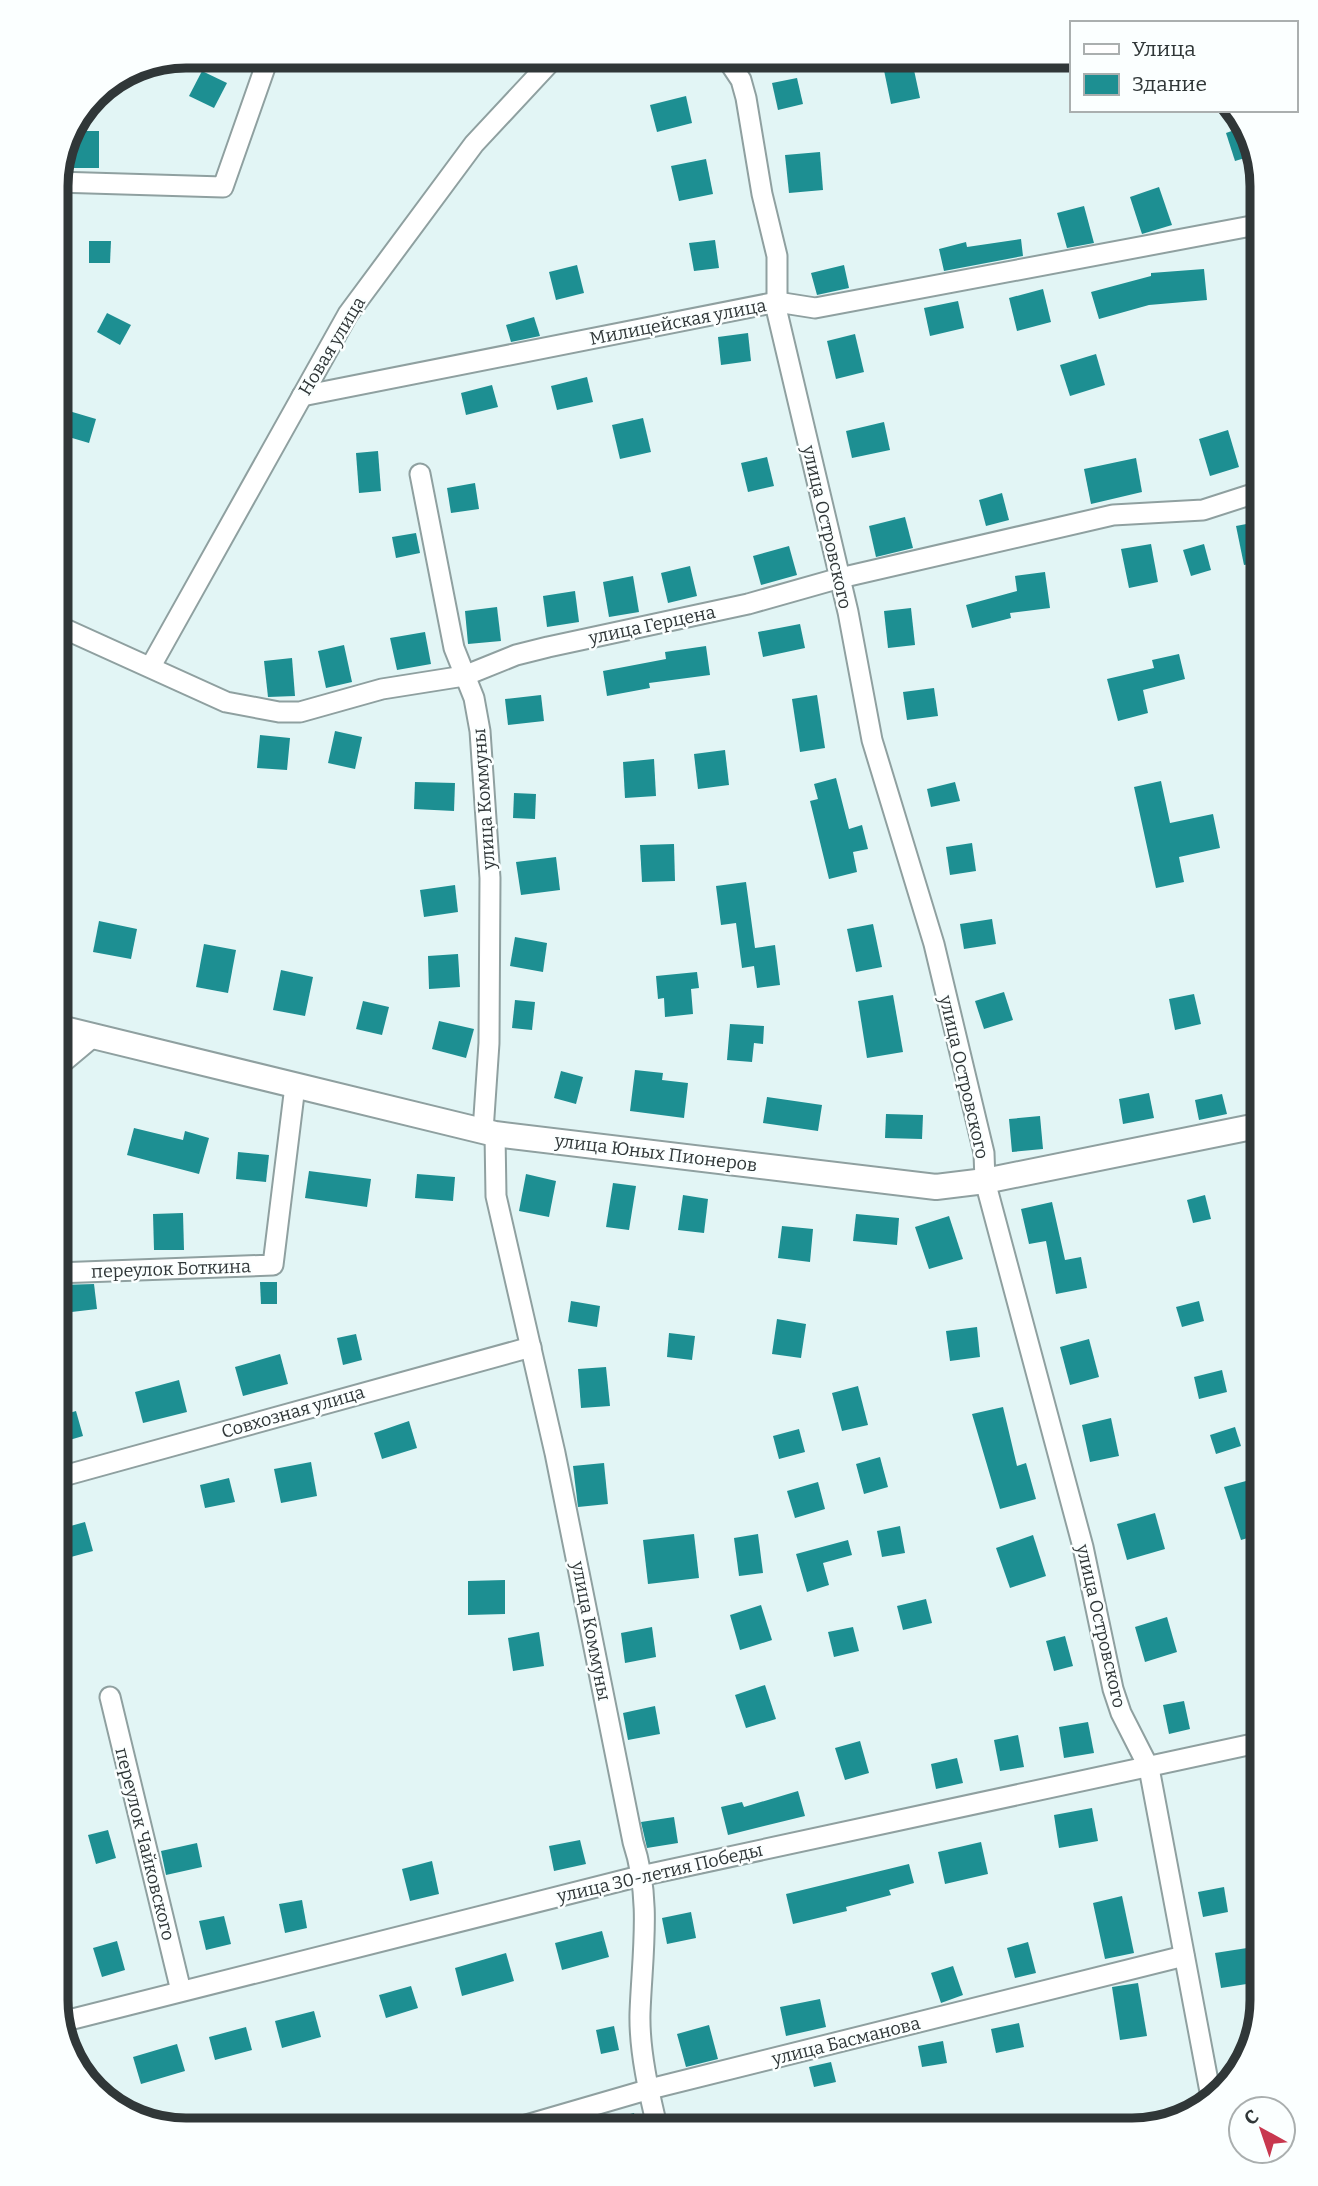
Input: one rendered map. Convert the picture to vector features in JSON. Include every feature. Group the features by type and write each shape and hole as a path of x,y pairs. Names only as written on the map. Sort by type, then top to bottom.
{"main road":[{"name":"улица Юных Пионеров","path":"69,1030 489,1132 936,1186 985,1181 1250,1127"}],"street":[{"path":"69,182 223,187 265,68"},
{"name":"Новая улица","path":"151,666 348,314 474,144 544,68"},
{"name":"улица Островского","path":"733,69 741,80 746,98 762,194 777,256 777,302 840,578 872,740 934,944 984,1153 985,1181 1083,1548 1114,1689 1121,1713 1149,1768 1209,2088"},
{"name":"Милицейская улица","path":"302,396 777,302 815,308 1250,227"},
{"name":"улица Коммуны","path":"420,474 454,648 477,710 490,878 489,1132 496,1196 531,1347 642,1875 646,1899 641,2037 656,2118"},
{"name":"улица Герцена","path":"69,631 226,702 279,712 300,712 382,689 464,676 527,652 748,604 840,578 1113,515 1203,510 1250,495"},
{"path":"69,1058 93,1037"},
{"name":"переулок Боткина","path":"68,1273 272,1265 295,1086"},
{"name":"Совхозная улица","path":"68,1475 531,1347"},
{"name":"переулок Чайковского","path":"110,1697 181,1991"},
{"name":"улица 30-летия Победы","path":"71,2020 642,1875 1250,1745"},
{"name":"улица Басманова","path":"553,2117 650,2090 1184,1956"}],"building":[{"path":"884,69 914,69 920,98 891,104"},
{"path":"202,71 227,83 214,108 189,96"},
{"path":"797,78 803,104 778,110 772,83"},
{"path":"686,96 692,123 657,132 650,105"},
{"path":"1235,130 1246,158 1235,161 1226,133"},
{"path":"82,131 99,131 99,168 72,168 72,156"},
{"path":"820,152 823,190 789,193 785,155"},
{"path":"706,159 713,194 679,201 671,166"},
{"path":"1159,187 1172,225 1142,234 1130,197"},
{"path":"1084,206 1094,243 1067,248 1057,213"},
{"path":"1021,239 1023,256 944,271 939,249 966,242 967,247"},
{"path":"715,240 719,268 694,271 689,243"},
{"path":"89,241 111,241 110,263 89,263"},
{"path":"577,265 584,293 556,300 549,272"},
{"path":"844,265 849,288 817,295 811,273"},
{"path":"1204,269 1207,300 1149,305 1099,319 1091,292 1151,276 1151,273"},
{"path":"1043,289 1051,322 1017,331 1009,298"},
{"path":"958,301 964,328 930,336 924,308"},
{"path":"107,313 131,325 120,345 97,332"},
{"path":"534,317 540,336 511,342 506,325"},
{"path":"748,333 751,361 721,365 718,337"},
{"path":"855,334 864,372 836,379 827,341"},
{"path":"1096,354 1105,385 1070,396 1060,365"},
{"path":"587,377 593,402 557,410 551,386"},
{"path":"492,385 498,407 466,415 461,393"},
{"path":"69,411 96,419 89,443 69,437"},
{"path":"643,418 651,452 620,459 612,425"},
{"path":"884,422 890,450 852,458 846,431"},
{"path":"1228,430 1239,467 1210,476 1199,439"},
{"path":"378,451 381,491 359,493 356,453"},
{"path":"767,457 774,486 748,492 741,463"},
{"path":"1136,458 1142,492 1091,504 1084,469"},
{"path":"475,483 479,509 451,513 447,488"},
{"path":"1002,493 1009,520 986,526 979,500"},
{"path":"905,517 913,548 876,557 869,526"},
{"path":"1250,523 1250,564 1244,565 1236,526"},
{"path":"416,533 420,553 396,558 392,537"},
{"path":"1151,544 1158,582 1129,588 1121,549"},
{"path":"1204,544 1211,570 1191,576 1183,550"},
{"path":"789,546 797,575 761,585 753,556"},
{"path":"690,566 697,596 668,603 661,573"},
{"path":"1045,572 1050,608 1010,613 1011,618 972,628 966,605 1017,591 1015,576"},
{"path":"633,576 639,612 609,617 603,582"},
{"path":"575,591 579,622 547,627 543,596"},
{"path":"497,607 501,641 468,644 465,611"},
{"path":"911,608 915,645 888,648 884,611"},
{"path":"800,624 805,648 763,657 758,632"},
{"path":"425,632 431,664 397,670 390,638"},
{"path":"344,645 352,682 326,688 318,651"},
{"path":"706,646 710,675 649,683 650,688 607,696 603,671 666,659 665,652"},
{"path":"1179,654 1185,679 1143,690 1148,713 1118,721 1107,679 1154,668 1152,660"},
{"path":"292,658 295,696 268,697 264,661"},
{"path":"934,688 938,716 907,720 903,692"},
{"path":"541,695 544,721 508,725 505,699"},
{"path":"817,695 825,748 800,752 792,699"},
{"path":"335,731 362,737 355,769 328,763"},
{"path":"260,735 290,738 287,770 257,768"},
{"path":"725,750 729,785 698,789 694,754"},
{"path":"654,759 656,796 625,798 623,762"},
{"path":"836,778 849,829 862,825 868,849 853,852 857,872 829,879 810,801 818,799 814,784"},
{"path":"1161,781 1170,823 1213,814 1220,848 1179,857 1184,882 1156,888 1134,787"},
{"path":"415,782 455,783 454,811 414,809"},
{"path":"955,782 960,801 931,807 927,789"},
{"path":"514,793 536,794 535,819 513,818"},
{"path":"972,843 976,871 950,875 946,847"},
{"path":"674,844 675,881 642,882 640,845"},
{"path":"556,857 560,890 521,895 516,862"},
{"path":"746,882 755,948 775,945 780,985 757,988 754,966 742,968 736,923 721,925 716,886"},
{"path":"455,885 458,912 424,917 420,890"},
{"path":"992,919 996,944 964,949 960,924"},
{"path":"99,921 137,929 131,959 93,952"},
{"path":"873,924 882,967 856,972 847,929"},
{"path":"515,937 547,943 543,972 510,966"},
{"path":"204,944 236,950 228,993 196,987"},
{"path":"458,954 460,987 429,989 428,956"},
{"path":"281,970 313,977 305,1016 273,1010"},
{"path":"697,972 699,988 691,989 693,1014 665,1017 664,998 658,999 656,976"},
{"path":"1004,992 1013,1020 984,1029 975,1001"},
{"path":"1194,994 1201,1024 1175,1030 1169,999"},
{"path":"893,995 903,1052 867,1058 858,1001"},
{"path":"515,1000 535,1002 532,1030 512,1028"},
{"path":"363,1001 389,1007 382,1035 356,1029"},
{"path":"439,1021 474,1029 466,1058 432,1049"},
{"path":"730,1024 764,1026 763,1044 754,1043 752,1062 727,1060"},
{"path":"635,1070 663,1073 662,1080 688,1083 684,1118 630,1111"},
{"path":"561,1071 583,1077 576,1104 554,1098"},
{"path":"1149,1093 1154,1118 1123,1124 1119,1099"},
{"path":"1222,1094 1227,1114 1199,1120 1195,1100"},
{"path":"767,1097 822,1105 818,1131 763,1123"},
{"path":"886,1114 923,1115 922,1139 885,1138"},
{"path":"1040,1116 1043,1149 1012,1152 1009,1119"},
{"path":"134,1128 183,1140 185,1131 209,1138 199,1174 127,1155"},
{"path":"238,1152 269,1155 266,1182 236,1179"},
{"path":"309,1171 371,1179 367,1207 305,1198"},
{"path":"417,1174 455,1177 453,1201 415,1198"},
{"path":"526,1174 556,1181 549,1217 519,1211"},
{"path":"613,1183 636,1186 629,1230 606,1227"},
{"path":"683,1195 708,1199 704,1233 678,1230"},
{"path":"1205,1195 1211,1219 1193,1223 1187,1200"},
{"path":"1052,1202 1065,1260 1081,1257 1087,1288 1056,1294 1046,1241 1029,1244 1021,1209"},
{"path":"183,1213 184,1250 154,1250 153,1214"},
{"path":"856,1214 899,1218 897,1245 853,1241"},
{"path":"949,1216 963,1259 929,1269 915,1227"},
{"path":"782,1226 813,1229 810,1262 778,1258"},
{"path":"260,1282 277,1282 277,1304 261,1304"},
{"path":"94,1284 97,1309 68,1312 68,1285"},
{"path":"571,1301 600,1306 597,1327 568,1322"},
{"path":"1199,1301 1204,1321 1182,1327 1176,1307"},
{"path":"777,1319 806,1324 801,1358 772,1354"},
{"path":"977,1327 980,1357 950,1361 946,1331"},
{"path":"669,1333 695,1336 692,1360 667,1357"},
{"path":"356,1334 362,1360 343,1365 337,1338"},
{"path":"1089,1339 1099,1377 1070,1385 1060,1347"},
{"path":"280,1354 288,1384 243,1396 235,1367"},
{"path":"606,1367 610,1406 581,1408 578,1369"},
{"path":"1222,1370 1227,1392 1199,1399 1194,1377"},
{"path":"179,1380 187,1412 143,1423 135,1392"},
{"path":"858,1386 868,1425 842,1431 832,1393"},
{"path":"1003,1407 1017,1466 1026,1463 1036,1499 1000,1509 972,1414"},
{"path":"76,1411 83,1436 68,1440 68,1413"},
{"path":"1111,1418 1119,1456 1090,1462 1082,1425"},
{"path":"409,1421 417,1448 382,1459 374,1433"},
{"path":"1235,1427 1241,1446 1216,1454 1210,1435"},
{"path":"799,1429 805,1452 779,1459 773,1436"},
{"path":"880,1457 888,1487 864,1494 856,1464"},
{"path":"311,1462 317,1496 281,1503 274,1469"},
{"path":"604,1463 608,1504 578,1507 573,1466"},
{"path":"229,1478 235,1502 205,1508 200,1485"},
{"path":"1246,1481 1250,1495 1250,1537 1241,1540 1224,1487"},
{"path":"818,1482 825,1509 795,1518 787,1491"},
{"path":"1155,1513 1165,1549 1127,1560 1117,1524"},
{"path":"85,1522 93,1551 68,1558 68,1527"},
{"path":"900,1526 905,1553 882,1557 877,1531"},
{"path":"694,1534 699,1578 648,1584 643,1540"},
{"path":"758,1534 763,1573 739,1576 734,1538"},
{"path":"1033,1535 1046,1576 1010,1588 996,1548"},
{"path":"848,1540 852,1555 823,1563 829,1585 807,1592 796,1554"},
{"path":"505,1580 505,1614 468,1615 468,1581"},
{"path":"926,1599 932,1623 903,1630 897,1606"},
{"path":"761,1605 772,1640 740,1650 730,1615"},
{"path":"1167,1617 1177,1652 1145,1662 1135,1627"},
{"path":"652,1627 656,1657 625,1663 621,1633"},
{"path":"853,1627 859,1651 834,1657 828,1632"},
{"path":"539,1632 544,1666 513,1671 508,1638"},
{"path":"1065,1636 1073,1666 1054,1671 1046,1641"},
{"path":"765,1685 776,1719 746,1728 735,1695"},
{"path":"1184,1701 1190,1729 1169,1734 1163,1705"},
{"path":"655,1706 660,1734 628,1740 623,1713"},
{"path":"1088,1722 1094,1753 1064,1758 1059,1727"},
{"path":"1018,1735 1024,1767 1000,1771 994,1740"},
{"path":"860,1741 869,1773 845,1780 835,1748"},
{"path":"957,1758 963,1783 936,1789 931,1764"},
{"path":"798,1791 805,1816 728,1835 721,1807 742,1802 744,1807"},
{"path":"1092,1808 1098,1841 1059,1848 1054,1815"},
{"path":"674,1817 678,1843 647,1848 641,1822"},
{"path":"108,1830 116,1858 96,1864 88,1835"},
{"path":"580,1840 586,1864 554,1871 549,1846"},
{"path":"981,1842 988,1874 945,1884 938,1852"},
{"path":"197,1843 202,1867 166,1875 161,1851"},
{"path":"432,1861 439,1894 410,1901 402,1869"},
{"path":"909,1864 914,1883 889,1890 891,1895 846,1907 847,1911 793,1924 786,1894"},
{"path":"1224,1887 1228,1912 1203,1917 1198,1892"},
{"path":"1122,1896 1134,1953 1105,1959 1093,1903"},
{"path":"302,1900 307,1928 285,1933 279,1904"},
{"path":"691,1912 696,1938 667,1944 662,1918"},
{"path":"224,1916 231,1944 206,1950 199,1921"},
{"path":"602,1931 609,1957 562,1970 555,1943"},
{"path":"117,1941 125,1970 102,1977 93,1948"},
{"path":"1028,1942 1036,1973 1015,1978 1007,1948"},
{"path":"1247,1948 1250,1983 1221,1988 1215,1953"},
{"path":"506,1953 514,1981 462,1996 455,1968"},
{"path":"953,1966 963,1995 941,2003 931,1973"},
{"path":"1138,1983 1147,2036 1120,2040 1112,1987"},
{"path":"411,1986 418,2008 386,2018 379,1995"},
{"path":"820,1999 826,2027 786,2036 780,2007"},
{"path":"314,2011 321,2037 282,2048 275,2021"},
{"path":"1019,2023 1024,2047 996,2053 991,2029"},
{"path":"709,2025 718,2059 686,2067 677,2034"},
{"path":"614,2026 619,2050 601,2054 596,2030"},
{"path":"246,2027 252,2050 215,2060 209,2037"},
{"path":"943,2041 947,2063 922,2067 918,2046"},
{"path":"177,2044 185,2071 141,2084 133,2057"},
{"path":"831,2062 836,2082 814,2087 809,2067"},
{"path":"634,2113 635,2117 617,2117"}]}
